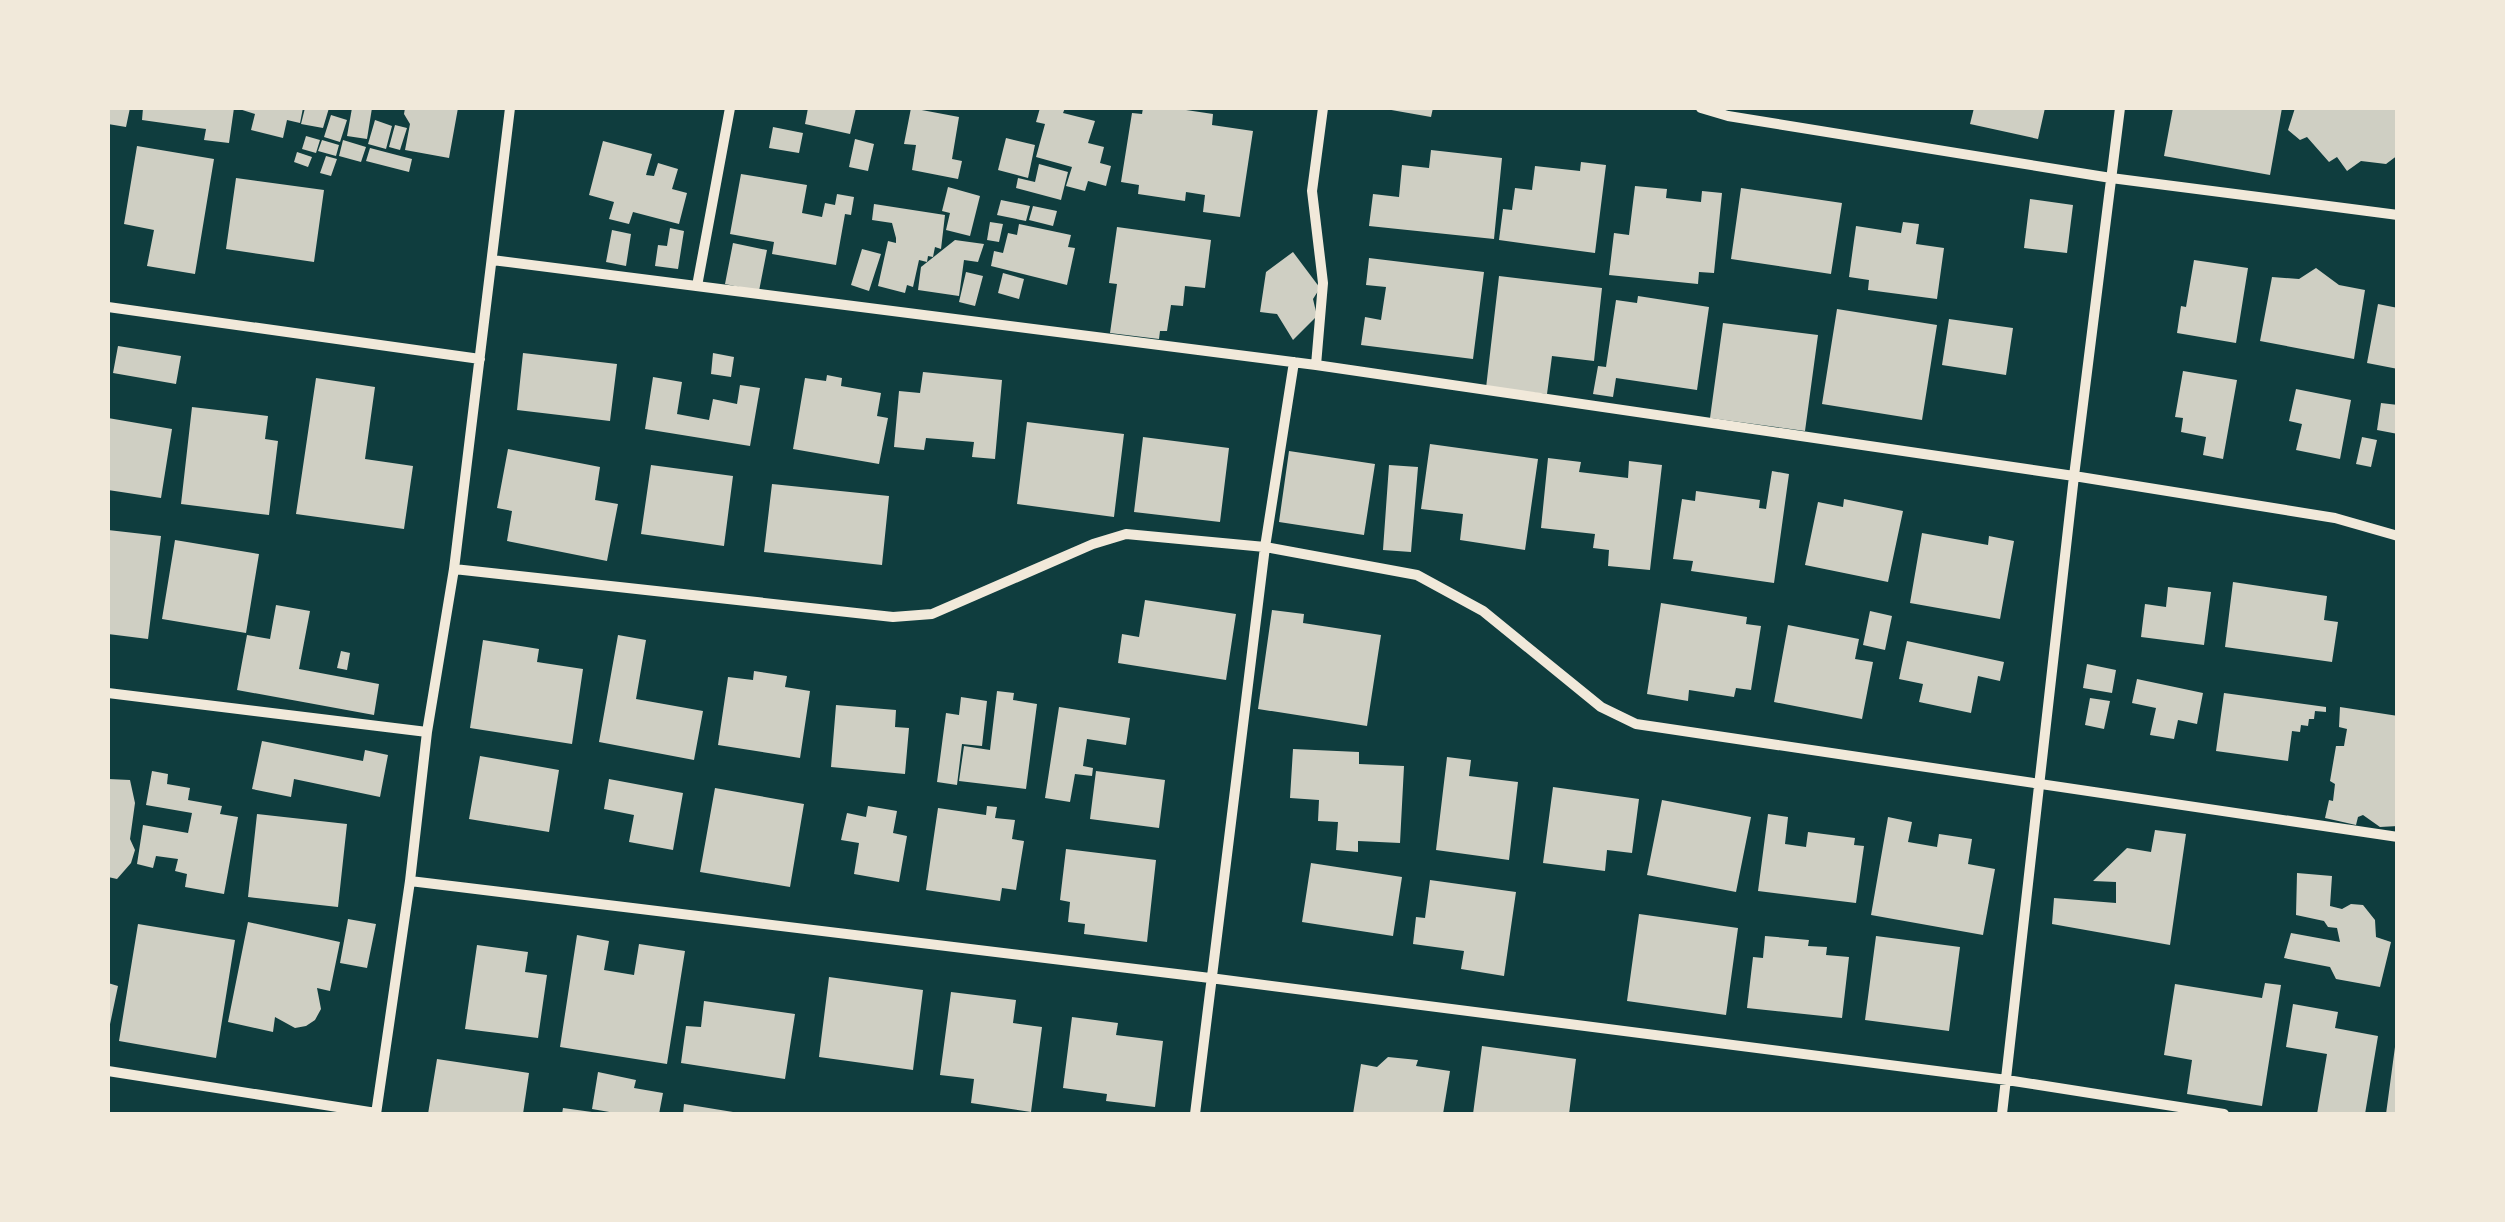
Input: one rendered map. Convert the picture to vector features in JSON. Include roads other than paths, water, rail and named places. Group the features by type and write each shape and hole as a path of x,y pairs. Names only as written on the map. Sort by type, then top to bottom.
{"street":[{"path":"108,1071 376,1114 454,569 510,108"},
{"path":"697,286 730,108"},
{"path":"1316,365 1323,283 1312,192 1323,108"},
{"path":"1701,108 1728,116 2111,178 2398,216"},
{"path":"2002,1114 2120,108"},
{"path":"492,260 1316,365 2074,476 2335,518 2398,536"},
{"path":"108,308 480,359"},
{"path":"1195,1114 1265,547 1294,362"},
{"path":"454,569 892,618 932,614 1093,544 1126,534 1265,547 1417,575 1484,611 1601,707 1636,724 2398,837"},
{"path":"108,693 428,732"},
{"path":"410,881 2006,1080 2224,1114"}]}
